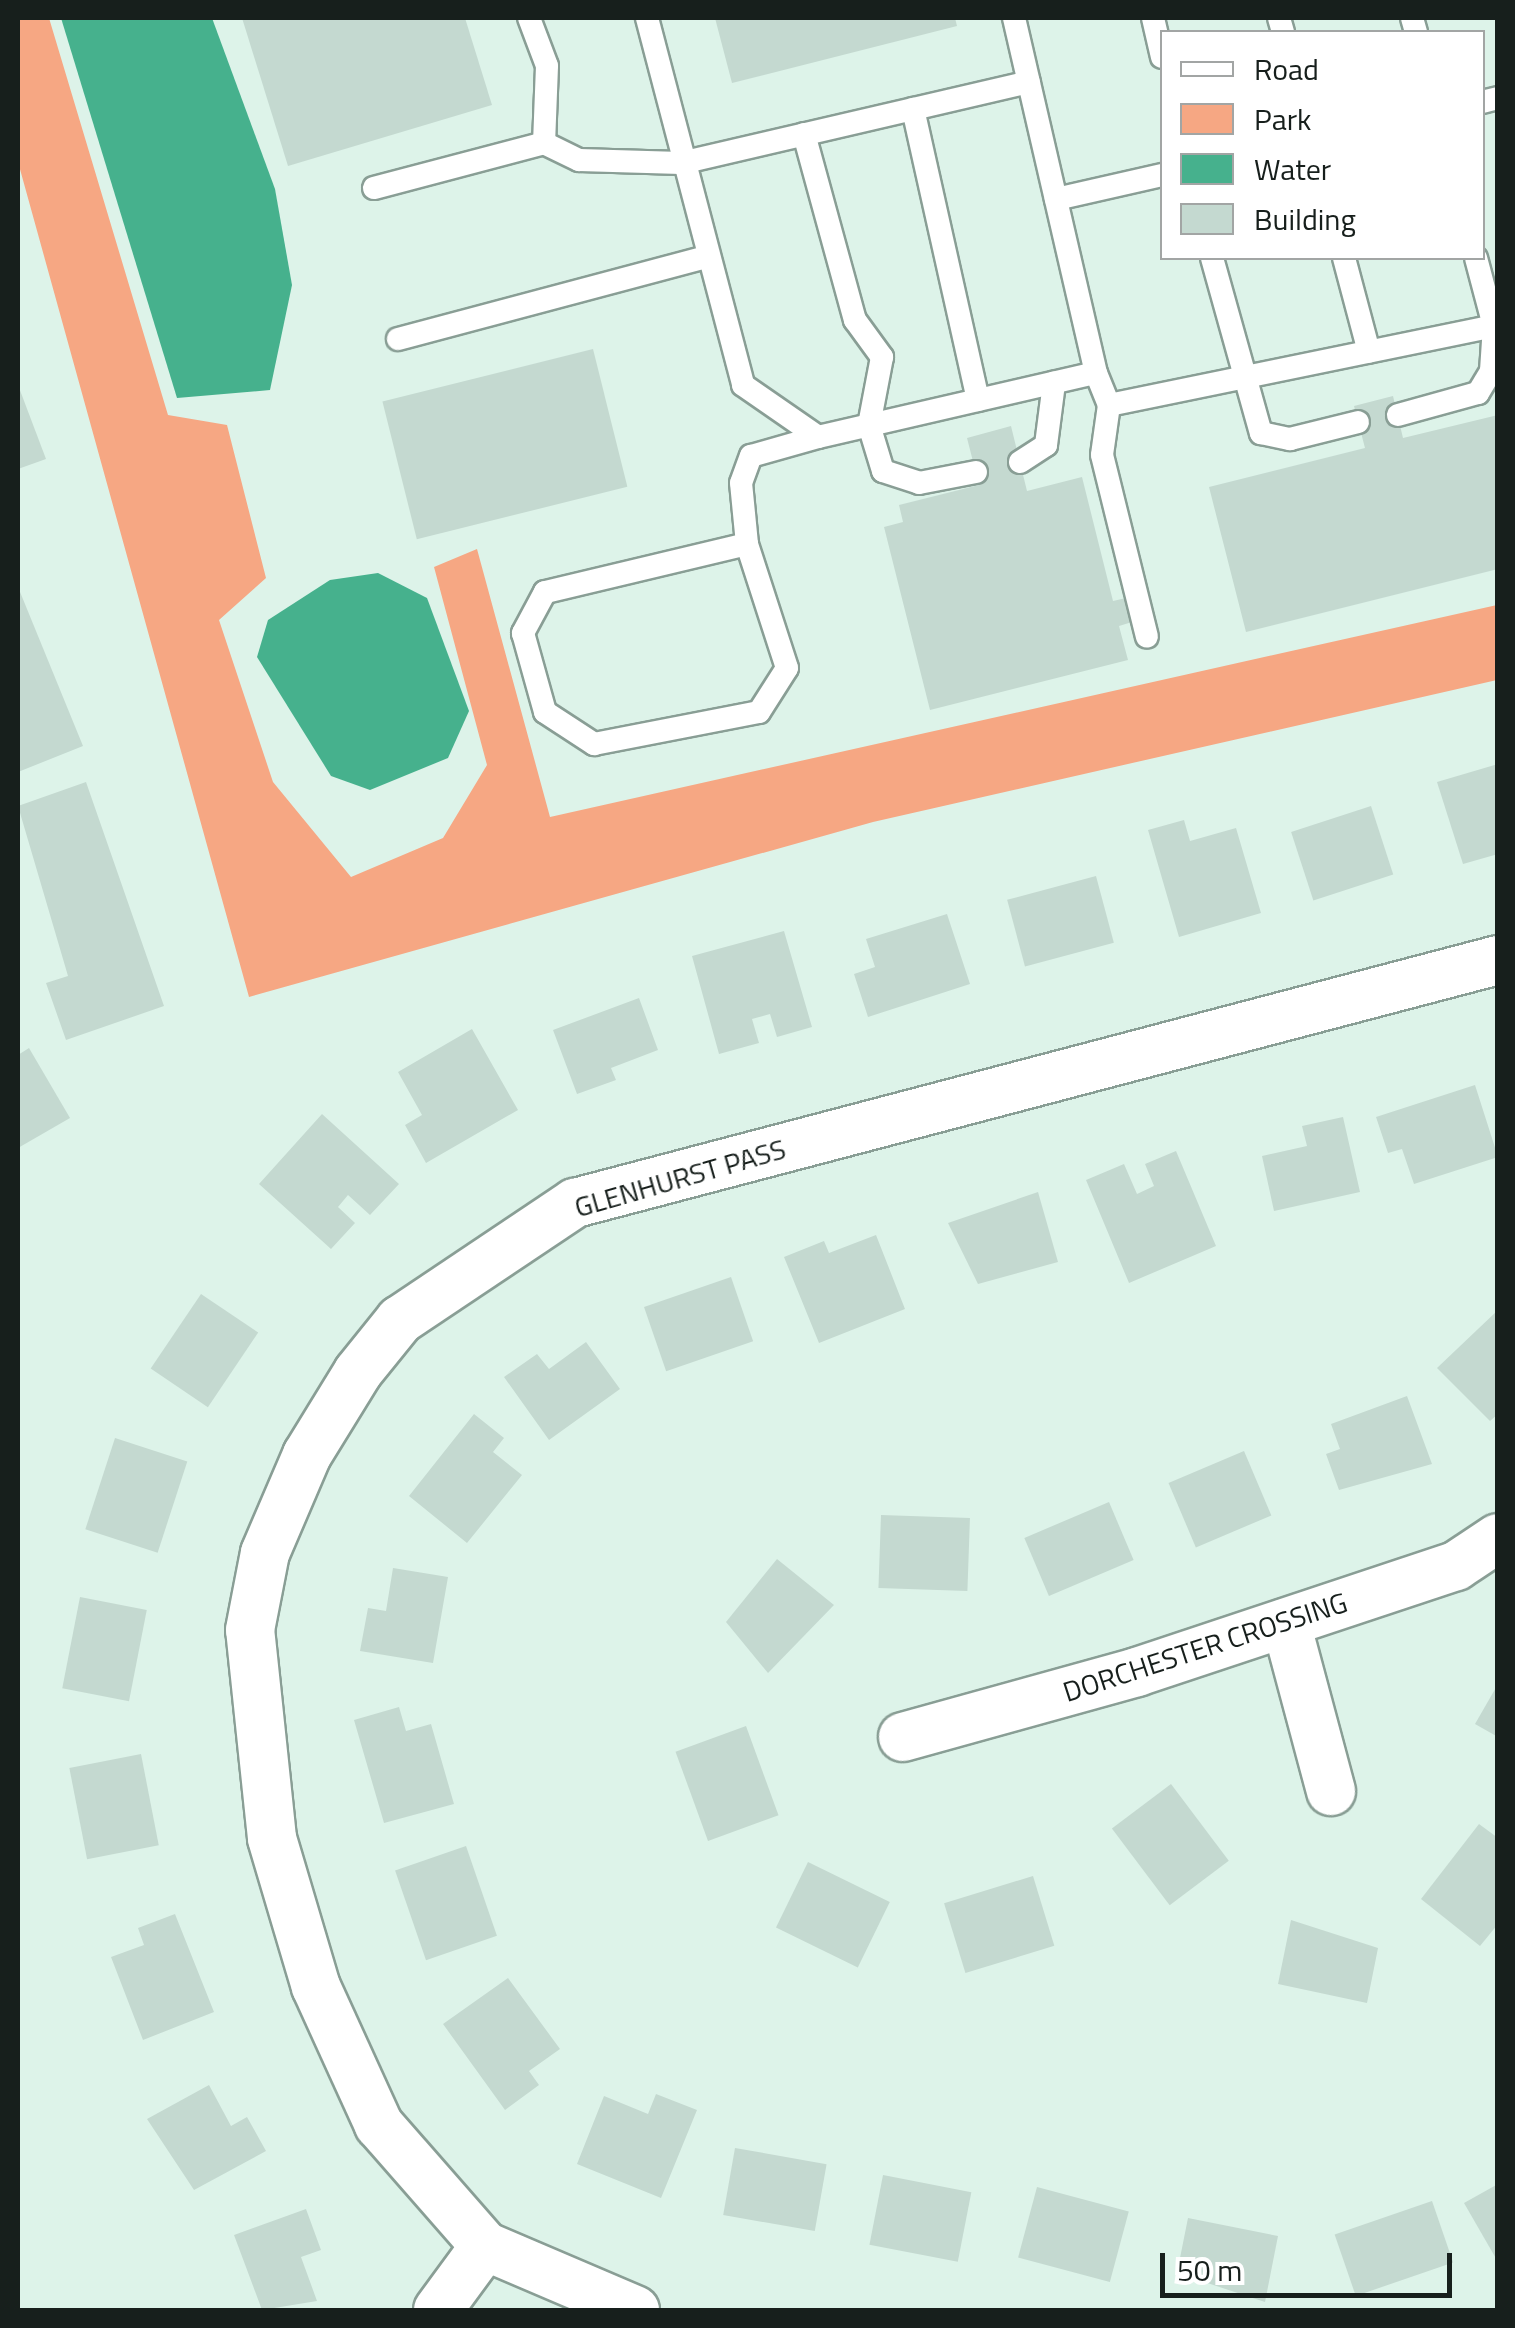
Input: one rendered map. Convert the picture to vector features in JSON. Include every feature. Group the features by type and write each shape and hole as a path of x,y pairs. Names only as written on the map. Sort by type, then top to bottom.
{"street":[{"name":"GLENHURST PASS","path":"635,2310 485,2246 379,2124 316,1987 272,1838 250,1630 272,1537 358,1372 400,1320 575,1204 1498,960"},
{"name":"DORCHESTER CROSSING","path":"904,1736 1286,1623 1456,1566 1498,1538"},
{"path":"1286,1623 1331,1791"},
{"path":"438,2310 485,2246"}],"lane":[{"path":"528,18 548,66 544,143"},
{"path":"647,18 681,163 743,385 818,437"},
{"path":"1014,18 1096,373 1109,405 1102,455 1147,637"},
{"path":"1153,18 1160,48"},
{"path":"374,188 544,143 579,160 681,163 1029,82"},
{"path":"913,109 978,400"},
{"path":"804,134 855,320 882,357 868,425 883,472 919,483 976,472"},
{"path":"1056,199 1160,175"},
{"path":"398,339 707,257"},
{"path":"1212,260 1242,380 1260,433 1290,439 1358,422"},
{"path":"1345,260 1369,352"},
{"path":"1398,414 1478,393 1491,372 1496,326 1477,260"},
{"path":"1109,405 1496,326"},
{"path":"747,544 544,592 523,633 545,712 594,744 759,712 787,668 747,544 741,484 751,456 1096,373"},
{"path":"1020,462 1046,445 1054,383"}],"green space":[{"path":"18,18 49,18 168,415 227,425 266,578 219,620 273,782 351,877 443,838 487,765 434,567 477,549 550,817 1497,605 1497,680 873,822 249,997 18,162"}],"water":[{"path":"61,18 212,18 275,189 292,285 270,390 177,398"},
{"path":"378,573 427,598 469,711 448,758 370,790 331,776 257,657 268,620 330,580"}],"building":[{"path":"242,18 465,18 492,105 288,166"},
{"path":"715,18 955,18 957,26 732,83"},
{"path":"593,349 627,487 417,539 382,401"},
{"path":"18,385 46,459 18,469"},
{"path":"1393,396 1403,438 1498,415 1498,569 1246,632 1209,487 1365,448 1354,406"},
{"path":"1011,426 1027,491 1082,477 1113,601 1126,598 1132,622 1119,626 1128,660 930,710 884,527 903,522 899,505 979,485 967,438"},
{"path":"18,587 83,746 18,772"},
{"path":"1498,764 1498,854 1463,864 1437,782"},
{"path":"86,782 164,1006 66,1040 46,983 68,976 18,806"},
{"path":"1371,806 1393,874 1313,900 1291,832"},
{"path":"1184,820 1190,841 1236,828 1261,913 1179,937 1148,830"},
{"path":"1096,876 1114,943 1025,966 1007,900"},
{"path":"947,914 970,984 868,1017 854,974 875,967 866,939"},
{"path":"784,931 812,1027 777,1037 770,1014 752,1019 759,1043 719,1054 692,956"},
{"path":"639,998 658,1050 611,1068 616,1080 577,1094 553,1030"},
{"path":"472,1029 518,1110 426,1163 405,1125 422,1115 398,1072"},
{"path":"29,1048 70,1118 18,1148 18,1055"},
{"path":"1475,1085 1498,1157 1414,1184 1402,1149 1388,1153 1376,1117"},
{"path":"322,1114 399,1184 370,1215 348,1195 338,1207 355,1223 331,1249 259,1184"},
{"path":"1343,1117 1360,1192 1274,1211 1262,1156 1307,1146 1302,1126"},
{"path":"1176,1151 1216,1246 1129,1283 1086,1180 1124,1164 1137,1194 1154,1186 1145,1164"},
{"path":"1038,1192 1058,1262 978,1284 948,1223"},
{"path":"876,1235 905,1309 819,1343 784,1257 824,1241 829,1253"},
{"path":"731,1277 753,1341 666,1371 644,1307"},
{"path":"201,1294 258,1333 208,1407 151,1369"},
{"path":"1498,1310 1498,1414 1490,1421 1437,1368"},
{"path":"586,1342 620,1389 549,1440 504,1377 537,1354 549,1369"},
{"path":"1407,1396 1432,1464 1339,1490 1326,1454 1340,1449 1331,1424"},
{"path":"474,1414 504,1438 493,1452 522,1475 467,1543 409,1496"},
{"path":"115,1438 187,1461 158,1553 85,1529"},
{"path":"1244,1451 1271,1515 1196,1547 1169,1483"},
{"path":"1109,1502 1134,1560 1049,1596 1024,1538"},
{"path":"881,1515 970,1518 967,1591 878,1588"},
{"path":"777,1559 834,1605 768,1673 726,1622"},
{"path":"393,1568 448,1577 433,1663 360,1651 368,1608 386,1611"},
{"path":"80,1597 147,1610 129,1701 62,1688"},
{"path":"1498,1684 1498,1737 1475,1724"},
{"path":"399,1707 406,1731 431,1724 454,1804 384,1823 354,1720"},
{"path":"746,1726 778,1815 708,1841 676,1752"},
{"path":"141,1754 159,1845 87,1859 69,1768"},
{"path":"1171,1784 1229,1861 1170,1905 1112,1829"},
{"path":"1479,1824 1498,1838 1498,1924 1480,1946 1421,1899"},
{"path":"466,1846 497,1936 426,1960 395,1870"},
{"path":"808,1862 890,1902 858,1968 776,1928"},
{"path":"1033,1876 1054,1946 965,1973 944,1903"},
{"path":"175,1914 214,2012 143,2040 111,1957 144,1945 138,1928"},
{"path":"1291,1920 1378,1948 1367,2003 1278,1984"},
{"path":"508,1978 560,2049 529,2071 539,2085 505,2110 443,2024"},
{"path":"209,2085 231,2126 247,2117 266,2151 194,2190 147,2119"},
{"path":"656,2094 697,2110 661,2198 577,2164 604,2096 648,2114"},
{"path":"735,2148 827,2164 815,2231 723,2215"},
{"path":"883,2175 971,2192 958,2262 869,2245"},
{"path":"1498,2184 1498,2262 1464,2203"},
{"path":"1037,2187 1129,2212 1110,2282 1018,2258"},
{"path":"1432,2201 1453,2262 1356,2296 1335,2235"},
{"path":"306,2209 321,2250 301,2257 317,2301 262,2310 234,2235"},
{"path":"1188,2218 1278,2236 1265,2302 1177,2273"}]}
